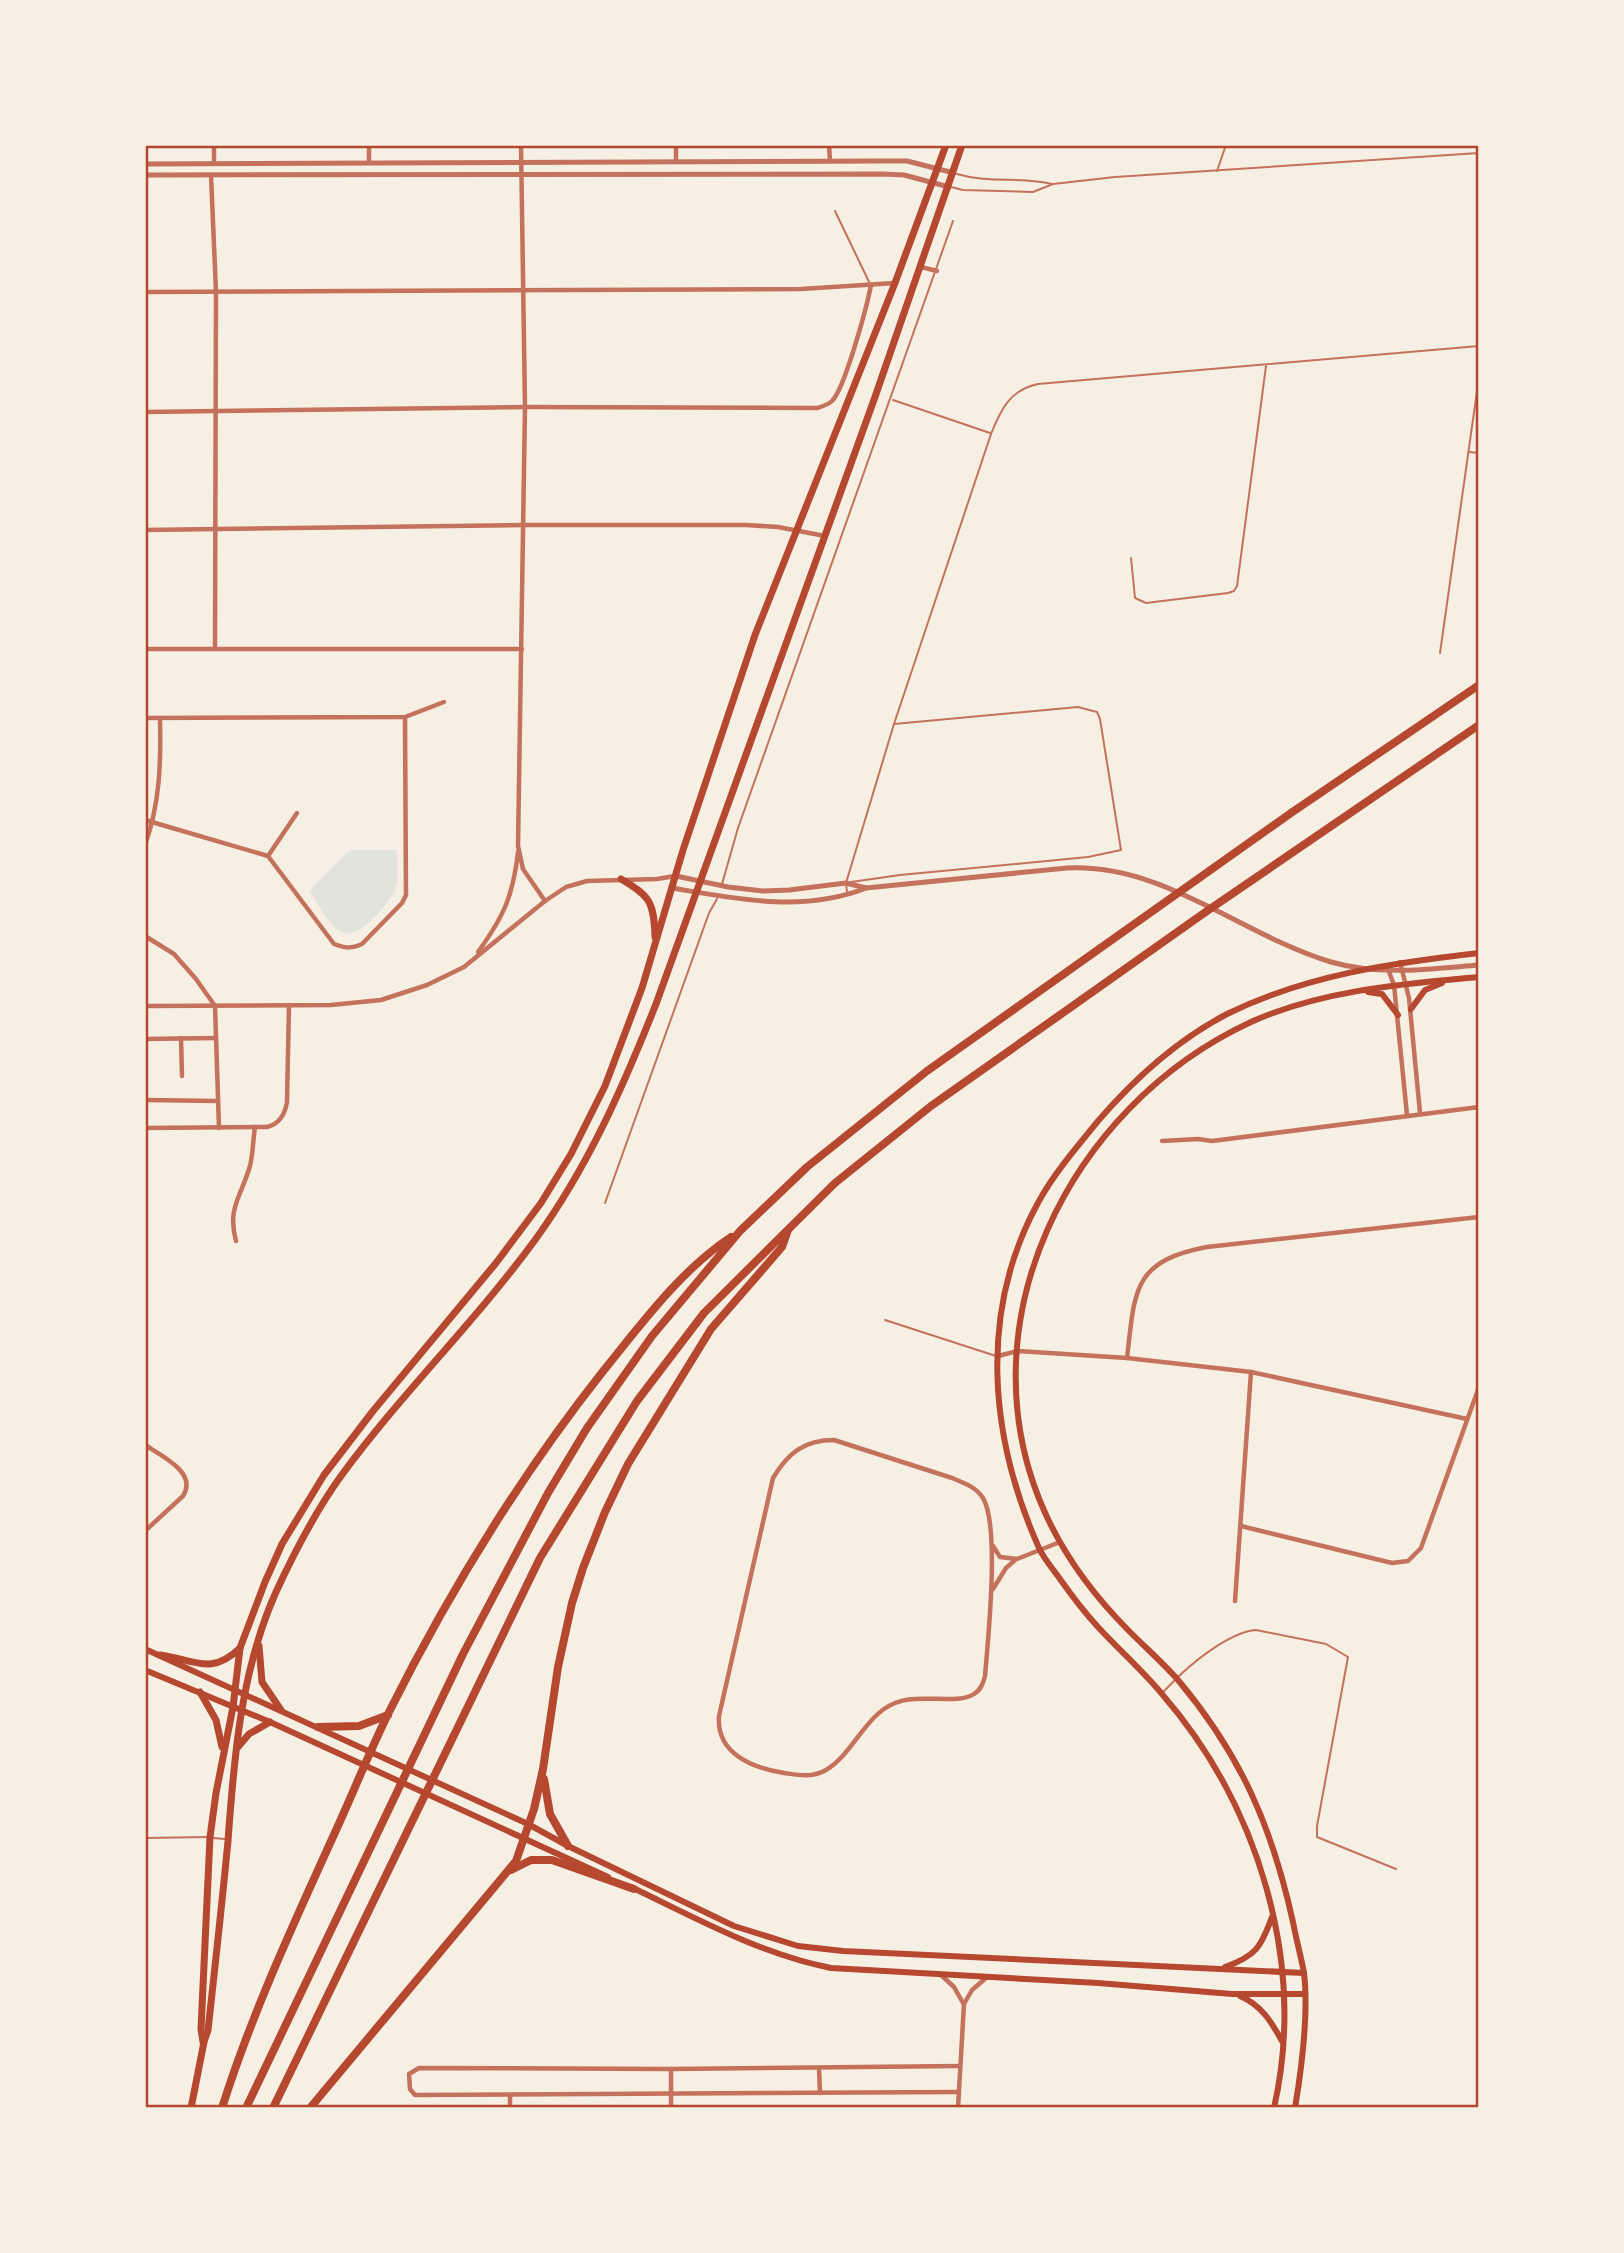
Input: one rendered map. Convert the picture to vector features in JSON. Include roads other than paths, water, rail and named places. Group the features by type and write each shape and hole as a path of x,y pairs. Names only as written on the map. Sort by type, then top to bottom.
{"highway":[{"path":"246,2108 416,1752 504,1574 548,1493 581,1439 652,1336 740,1231 807,1167 927,1071 1292,813 1479,685"},
{"path":"273,2108 540,1558 637,1401 704,1313 835,1183 931,1106 1207,911 1479,725"},
{"path":"310,2108 516,1861 543,1769 567,1624 583,1568 606,1512 628,1464 681,1374 711,1329 782,1247 789,1227"},
{"path":"222,2108 266,1989 371,1752 388,1715 473,1560 562,1424 666,1296 716,1247 740,1231"},
{"path":"318,1727 359,1726 388,1715"},
{"path":"543,1769 550,1814 568,1846"},
{"path":"506,1874 531,1860 552,1860 634,1889"}],"main road":[{"path":"204,2042 201,2029 210,1837 233,1707 240,1648 282,1544 324,1475 373,1411 513,1242 565,1163 611,1074 642,988 755,635 895,283 946,145"},
{"path":"191,2108 208,2030 236,1750 248,1678 258,1638 275,1594 304,1536 340,1477 535,1240 593,1149 633,1063 696,892 825,536 962,145"},
{"path":"621,879 642,891 648,898 654,916 655,944"},
{"path":"1274,2108 1283,2043 1283,1995 1282,1972 1265,1880 1234,1803 1197,1738 1162,1693 1097,1627 1040,1551 1009,1465 1002,1434 997,1356 1003,1304 1011,1264 1038,1202 1055,1174 1139,1077 1171,1050 1203,1027 1230,1013 1293,987 1401,962 1479,953"},
{"path":"1295,2108 1300,2077 1304,1973 1283,1875 1269,1832 1227,1748 1176,1678 1099,1598 1060,1542 1042,1507 1023,1443 1016,1386 1023,1305 1044,1237 1092,1150 1135,1103 1178,1068 1251,1023 1312,1001 1407,983 1479,977"},
{"path":"1410,1009 1424,989 1458,979"},
{"path":"1364,991 1382,994 1398,1015"},
{"path":"258,1638 262,1682 281,1710"},
{"path":"160,1655 214,1665 227,1660 240,1648"},
{"path":"145,1649 528,1824 734,1926 798,1946 842,1951 1304,1973"},
{"path":"145,1670 366,1765 737,1938 785,1957 831,1968 1232,1994 1304,1994"},
{"path":"200,1692 219,1727 223,1755"},
{"path":"236,1750 249,1734 270,1722"},
{"path":"1220,1969 1255,1952 1273,1915"},
{"path":"1232,1994 1257,2005 1283,2043"}],"street":[{"path":"214,145 215,163"},
{"path":"369,145 369,162"},
{"path":"474,959 509,902 518,846 525,407 521,145"},
{"path":"676,145 676,161"},
{"path":"829,145 830,161"},
{"path":"145,164 907,161 954,173"},
{"path":"145,175 883,174 904,175 949,187"},
{"path":"211,175 216,292 215,648"},
{"path":"919,267 937,271"},
{"path":"145,292 801,289 895,283"},
{"path":"145,412 525,407 808,409 826,405 838,393 864,318 871,285"},
{"path":"145,530 524,525 746,526 798,530 825,536"},
{"path":"145,649 522,649"},
{"path":"145,718 405,717 444,702"},
{"path":"145,820 268,856 334,944 353,948 362,944 402,903 408,886 405,717"},
{"path":"145,845 153,822 161,772 160,718"},
{"path":"268,856 297,813"},
{"path":"518,846 523,869 545,901"},
{"path":"657,879 672,888 771,903 847,896 866,888 1100,867 1149,880 1302,951 1341,965 1390,971 1479,965"},
{"path":"145,1006 331,1005 381,1000 428,985 457,971 545,901 577,883 676,876 722,886 782,891 846,883 866,888"},
{"path":"145,936 174,954 215,1006 219,1128"},
{"path":"1401,962 1407,983 1420,1113"},
{"path":"1386,965 1394,985 1406,1115"},
{"path":"145,1128 274,1126 286,1109 289,1005"},
{"path":"181,1038 182,1076"},
{"path":"145,1039 216,1038"},
{"path":"145,1100 218,1101"},
{"path":"1161,1141 1212,1141 1479,1107"},
{"path":"236,1241 232,1226 233,1211 249,1167 255,1127"},
{"path":"1127,1358 1133,1310 1140,1287 1155,1266 1175,1254 1207,1247 1479,1217"},
{"path":"997,1356 1018,1351 1127,1358 1251,1372 1467,1419"},
{"path":"1236,1601 1251,1372"},
{"path":"1241,1526 1392,1563 1408,1561 1421,1548 1479,1387"},
{"path":"823,1440 843,1441 971,1486 984,1500 988,1510 991,1542 991,1593 985,1676 974,1694 959,1699 921,1697 893,1703 860,1733 835,1764 812,1775 772,1771 748,1764 733,1754 721,1735 719,1716 774,1478 781,1464 794,1451 823,1440"},
{"path":"145,1445 178,1468 188,1483 183,1496 145,1531"},
{"path":"991,1542 1000,1557 1017,1559"},
{"path":"991,1593 1006,1568 1017,1559 1060,1542"},
{"path":"941,1975 958,1992 964,2004"},
{"path":"958,2108 964,2004 975,1986 987,1977"},
{"path":"958,2092 415,2095 411,2093 409,2074 419,2068 960,2066"},
{"path":"819,2068 820,2093"},
{"path":"671,2069 671,2108"},
{"path":"510,2095 510,2108"}],"lane":[{"path":"1216,172 1226,145"},
{"path":"949,187 963,190 1033,192 1053,184 1115,177 1479,153"},
{"path":"954,173 984,180 1036,180 1053,184"},
{"path":"835,211 871,285"},
{"path":"605,1203 709,913 722,886 738,828 953,220"},
{"path":"847,896 846,883 894,724 991,434 1007,401 1017,391 1027,387 1479,346"},
{"path":"1131,558 1138,601 1146,603 1234,591 1237,586 1266,365"},
{"path":"1440,653 1479,377"},
{"path":"891,399 991,434"},
{"path":"1468,452 1479,453"},
{"path":"846,883 900,875 1088,857 1121,850 1097,712 1078,708 894,724"},
{"path":"885,1320 997,1356"},
{"path":"1162,1693 1176,1678 1233,1636 1247,1631 1326,1644 1348,1657 1317,1837 1396,1869"},
{"path":"145,1838 210,1837 228,1840"}]}
